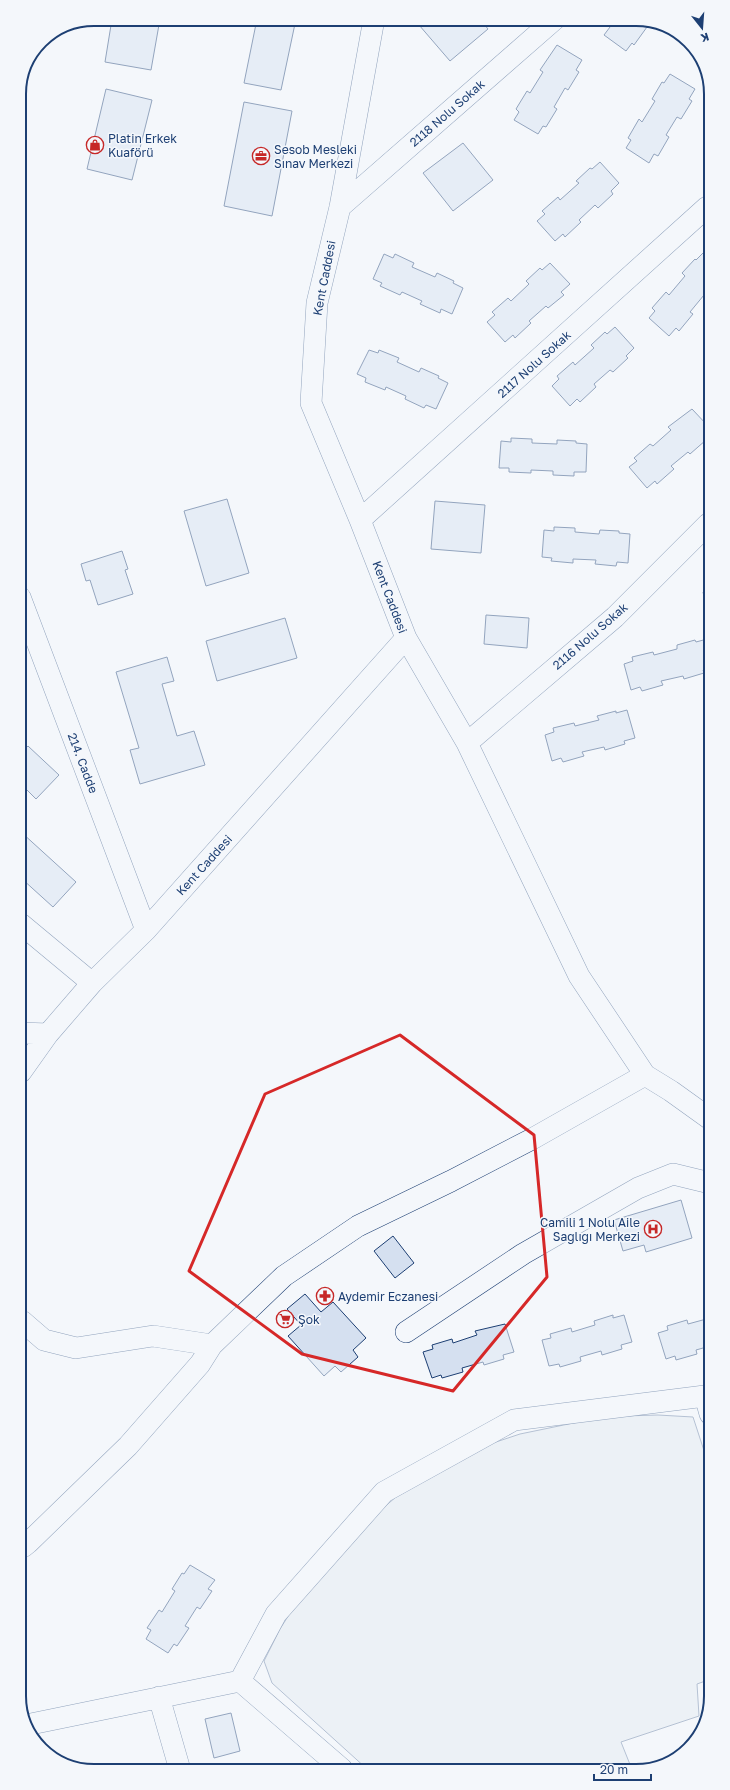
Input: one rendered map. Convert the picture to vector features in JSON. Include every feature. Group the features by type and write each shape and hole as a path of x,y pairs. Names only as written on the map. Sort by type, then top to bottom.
{"street":[{"name":"Kent Caddesi","path":"26,1065 48,1034 92,983 146,930 406,638 360,520 311,403 316,304 340,207 373,26"},
{"name":"2118 Nolu Sokak","path":"340,207 546,26"},
{"name":"2117 Nolu Sokak","path":"360,520 704,210"},
{"name":"2116 Nolu Sokak","path":"467,743 615,617 704,528"},
{"name":"214. Cadde","path":"26,613 146,930"},
{"path":"406,638 467,743 579,976 645,1075 671,1091 704,1115"},
{"path":"26,928 92,983"},
{"path":"26,1033 48,1034"},
{"path":"26,1545 128,1446 200,1364 212,1345 284,1276 358,1226 451,1181 532,1139 645,1075"},
{"path":"406,1332 523,1254 638,1188 673,1174 704,1182"},
{"path":"26,1324 44,1340 76,1348 152,1336 212,1345"},
{"path":"240,1681 276,1614 384,1492 514,1420 704,1402"},
{"path":"32,1724 240,1681"},
{"path":"240,1681 336,1764"},
{"path":"159,1697 178,1764"}],"highlighted area":[{"path":"400,1035 534,1135 547,1277 453,1391 302,1354 189,1271 265,1094"}],"shaded area":[{"path":"658,1415 693,1417 704,1451 704,1682 697,1684 699,1716 621,1742 630,1764 361,1764 272,1683 264,1661 280,1629 299,1599 369,1520 396,1497 487,1445 520,1434 588,1420 623,1416"}],"building":[{"path":"111,26 159,26 151,70 105,62"},
{"path":"256,26 295,26 281,90 244,83"},
{"path":"420,26 486,26 488,29 450,61"},
{"path":"608,26 647,27 634,45 632,43 626,51 604,35 610,27"},
{"path":"557,45 582,60 576,70 579,72 568,90 565,88 554,107 557,109 546,127 543,126 538,134 514,120 519,112 516,109 527,91 530,93 543,72 540,70"},
{"path":"670,74 695,89 689,99 692,101 681,119 677,117 666,135 669,137 658,156 654,154 649,163 626,148 631,140 628,138 639,119 642,122 655,101 652,99 662,82 664,83"},
{"path":"106,89 152,100 132,180 87,169"},
{"path":"244,102 292,111 272,216 224,206"},
{"path":"463,143 493,180 453,211 423,173"},
{"path":"600,162 619,183 611,191 613,194 598,208 595,205 579,220 581,222 565,237 563,234 555,241 537,221 545,214 542,211 558,197 560,200 579,183 576,181 590,168 592,169"},
{"path":"704,252 704,295 690,312 693,314 679,331 676,328 669,336 649,318 655,311 652,308 666,292 669,295 685,276 682,273 695,259 696,260"},
{"path":"384,254 393,258 395,254 414,263 412,267 435,277 437,273 454,281 453,283 463,288 452,314 441,309 440,313 420,304 422,301 402,292 400,295 380,286 382,283 373,279"},
{"path":"550,263 570,284 561,292 564,295 548,308 546,306 529,321 531,323 515,338 513,335 505,342 487,322 495,315 492,312 508,298 511,301 529,284 526,281 540,268 542,270"},
{"path":"615,327 634,348 626,356 628,358 613,372 610,370 594,384 596,387 580,402 577,399 570,406 552,386 559,379 557,376 573,362 575,365 594,348 591,345 605,332 607,334"},
{"path":"369,350 378,353 379,350 399,358 397,362 419,372 421,368 439,376 438,378 448,383 436,409 426,405 424,408 405,399 406,396 386,387 385,390 365,382 366,378 357,374"},
{"path":"692,409 704,422 704,442 690,454 688,452 671,466 674,469 657,484 655,481 647,488 629,467 637,461 634,458 650,444 653,446 671,430 668,427"},
{"path":"511,438 532,439 532,443 557,444 557,440 576,441 576,443 587,444 586,472 574,472 574,476 553,475 553,471 531,470 531,473 509,472 509,468 499,468 501,441 511,442"},
{"path":"227,499 249,573 206,586 184,511"},
{"path":"435,501 485,505 481,553 431,549"},
{"path":"554,527 575,528 575,532 599,534 600,530 619,531 619,533 630,534 628,563 617,562 616,566 595,564 596,560 573,559 573,563 551,561 552,558 542,557 544,530 554,531"},
{"path":"122,551 128,569 125,570 133,594 98,605 90,580 86,581 81,564"},
{"path":"486,615 529,618 527,648 484,644"},
{"path":"285,618 297,658 217,681 206,641"},
{"path":"695,640 696,642 704,640 704,673 684,679 683,676 661,681 663,685 642,691 640,687 631,690 624,664 633,661 632,657 653,652 654,655 677,649 677,645"},
{"path":"167,657 174,681 162,684 177,736 194,731 205,765 140,784 130,750 139,748 116,672"},
{"path":"627,710 635,738 624,741 625,744 605,750 604,747 582,752 584,756 563,762 561,758 552,761 545,735 554,732 553,728 574,723 575,726 599,720 597,716"},
{"path":"28,746 59,775 36,799 26,789 26,748"},
{"path":"26,837 76,882 53,907 26,883"},
{"name":"Camili 1 Nolu Aile Sağlığı Merkezi","path":"681,1200 692,1238 646,1252 644,1245 623,1251 614,1220"},
{"path":"393,1236 414,1263 395,1278 374,1251"},
{"path":"305,1294 321,1312 333,1302 366,1338 353,1350 358,1357 341,1372 335,1366 324,1376 288,1336 301,1325 287,1309"},
{"path":"613,1315 613,1318 624,1315 632,1342 621,1345 622,1349 602,1355 601,1351 580,1357 581,1361 560,1367 559,1364 549,1366 542,1340 551,1338 550,1334 571,1328 572,1332 595,1325 594,1321"},
{"path":"687,1320 688,1324 704,1320 704,1348 696,1350 697,1354 676,1360 675,1356 666,1359 658,1333 668,1330 667,1326"},
{"path":"505,1324 514,1352 503,1355 504,1359 484,1365 483,1362 462,1368 463,1372 442,1378 441,1375 432,1378 423,1352 433,1349 432,1345 452,1339 453,1343 477,1335 475,1331"},
{"path":"190,1565 215,1580 208,1589 212,1591 200,1609 197,1607 185,1626 189,1628 177,1646 174,1644 168,1653 146,1639 151,1630 147,1628 159,1610 162,1612 175,1591 172,1589 182,1573 184,1574"},
{"path":"231,1713 240,1751 214,1758 205,1719"}],"place":[{"name":"Platin Erkek Kuaförü","path":"95,145"},
{"name":"Sesob Mesleki Sınav Merkezi","path":"261,156"},
{"name":"Camili 1 Nolu Aile Sağlığı Merkezi","path":"653,1229"},
{"name":"Aydemir Eczanesi","path":"325,1296"},
{"name":"Şok","path":"285,1319"}]}
